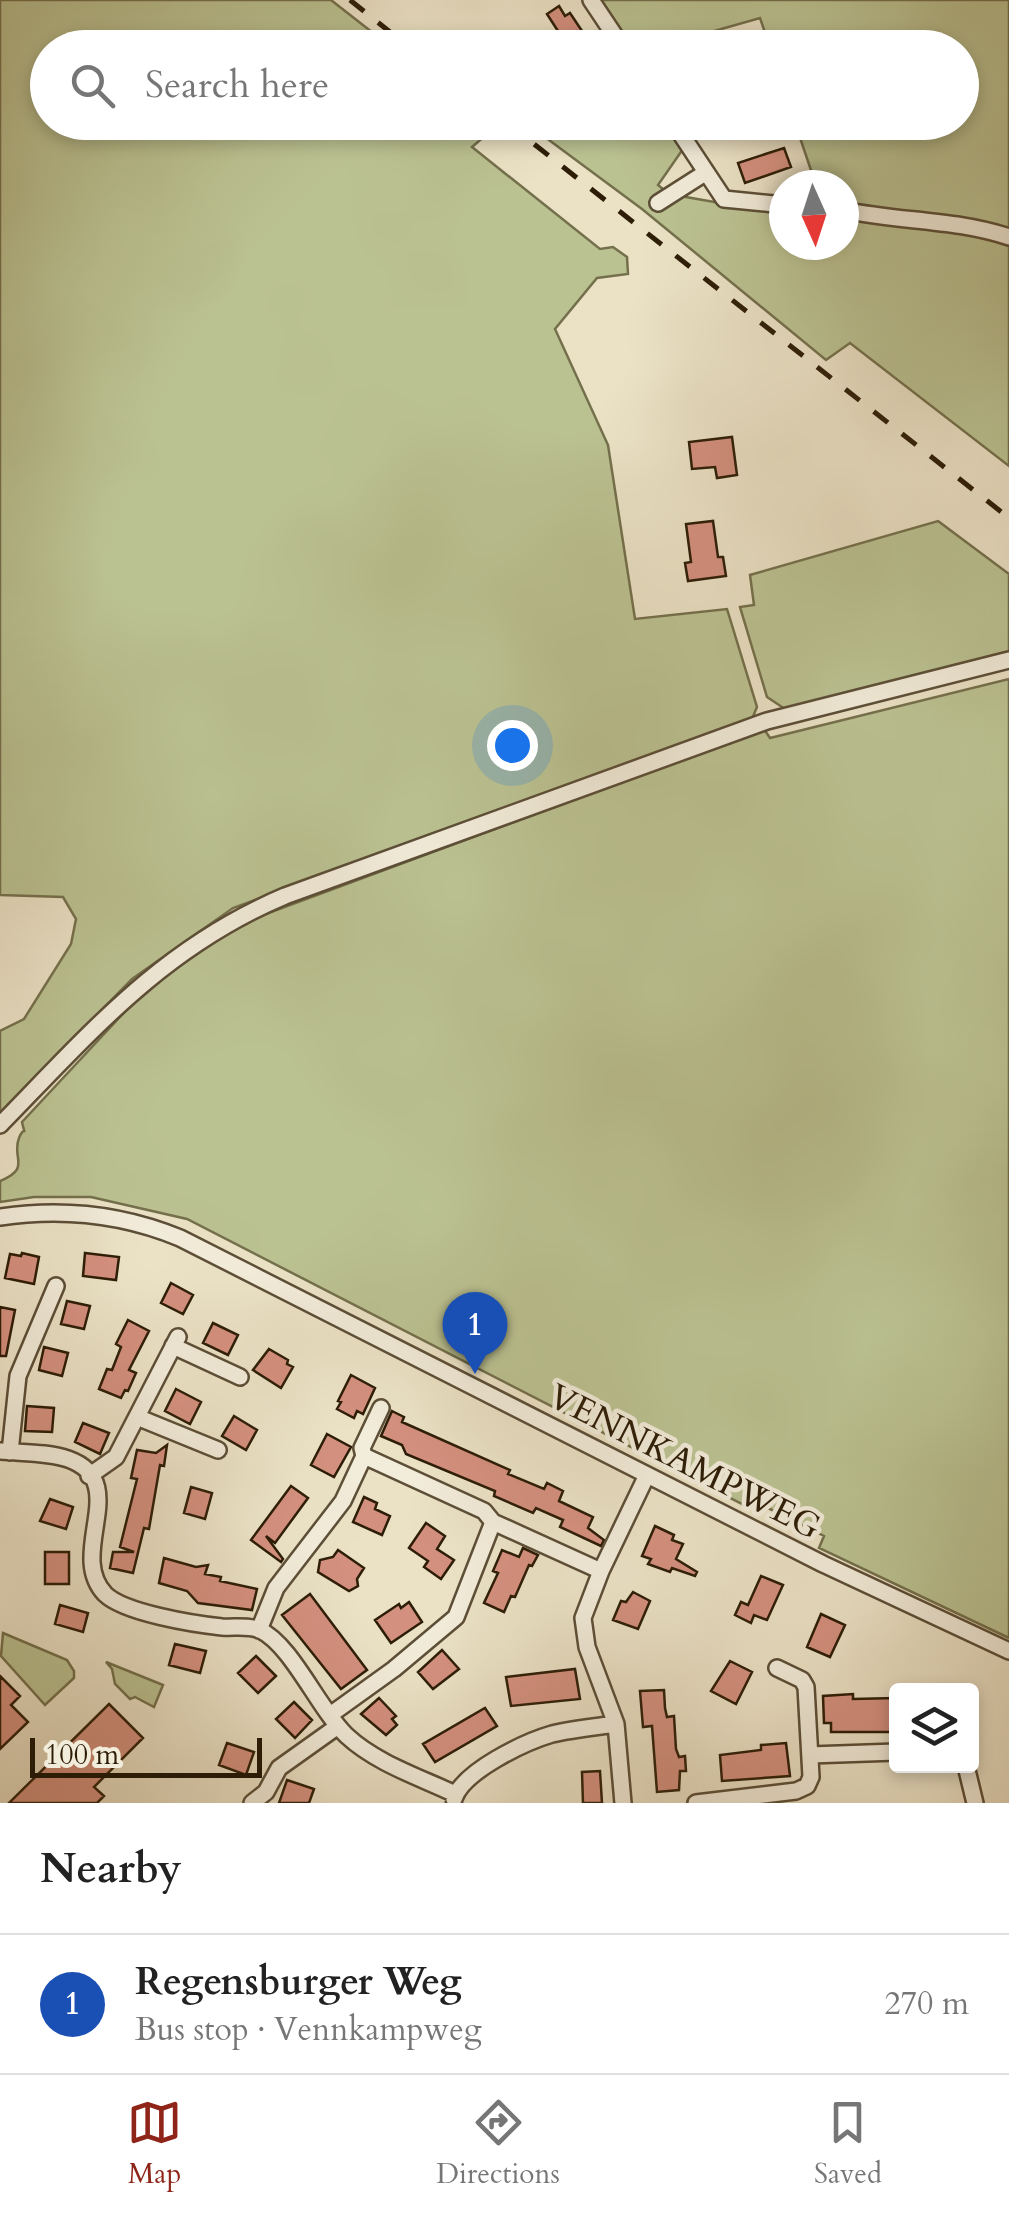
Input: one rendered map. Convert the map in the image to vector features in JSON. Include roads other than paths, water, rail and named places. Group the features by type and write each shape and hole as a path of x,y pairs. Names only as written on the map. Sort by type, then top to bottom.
{"street":[{"path":"592,0 611,30"},
{"path":"684,140 724,199 769,204"},
{"path":"658,203 705,173"},
{"path":"859,213 892,220 952,222 1009,237"},
{"path":"0,1125 142,982 180,952 238,916 767,721 1009,660"},
{"name":"VENNKAMPWEG","path":"0,1216 81,1213 164,1232 823,1564 1009,1651"},
{"path":"56,1286 18,1376 5,1452 72,1460 95,1483 100,1506 90,1565 110,1598 128,1608 217,1627 259,1630 281,1648 334,1720 356,1743 454,1798 463,1782 480,1770 542,1738 616,1724"},
{"path":"89,1476 116,1457 176,1341 240,1376"},
{"path":"259,1630 272,1595 343,1501 381,1408"},
{"path":"137,1416 218,1450"},
{"path":"364,1456 484,1511 493,1522 601,1571"},
{"path":"623,1803 616,1724 583,1633 586,1606 647,1475"},
{"path":"252,1803 266,1792 279,1768 456,1616 493,1522"},
{"path":"696,1803 803,1789 811,1777 806,1687 802,1680 777,1668"},
{"path":"810,1755 889,1752"},
{"path":"968,1773 975,1803"}],"railway":[{"path":"350,0 388,30"},
{"path":"529,140 1009,518"}],"place":[{"name":"Regensburger Weg","path":"475,1374"}]}
